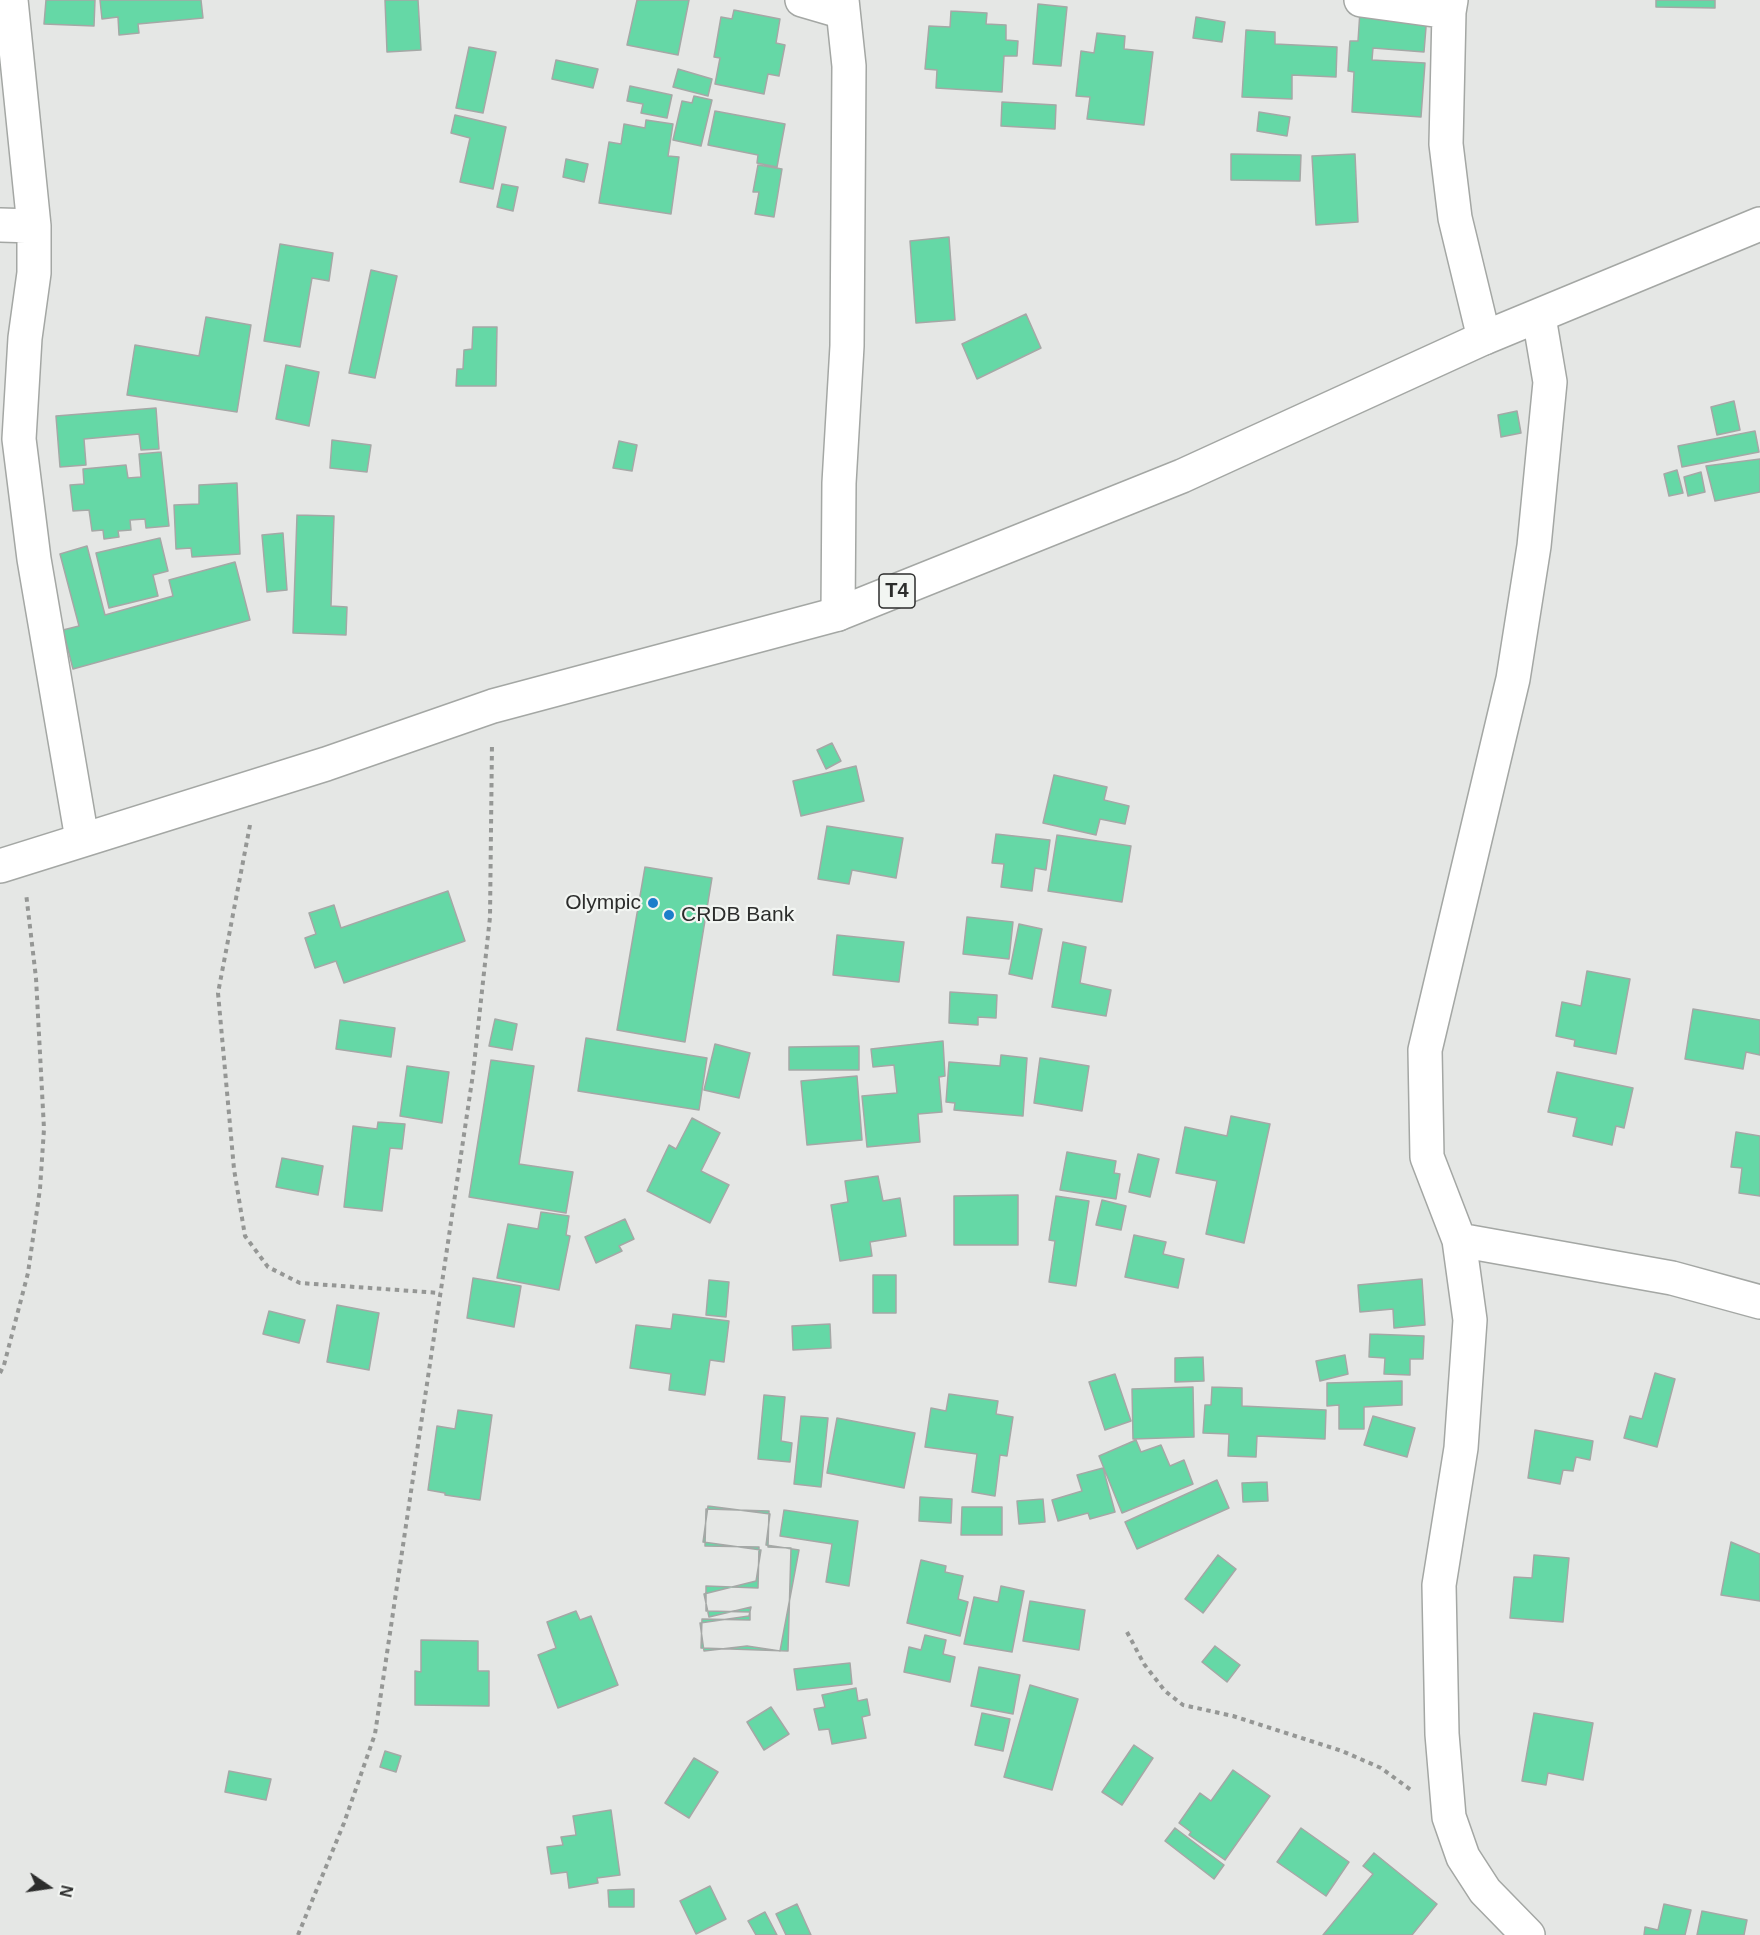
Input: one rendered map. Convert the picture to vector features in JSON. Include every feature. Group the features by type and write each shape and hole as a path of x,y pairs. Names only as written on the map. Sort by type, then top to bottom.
{"main road":[{"path":"11,0 33,226 34,273 25,338 20,440 34,559 82,839"},
{"path":"802,0 843,6 849,66 847,346 839,483 837,614"},
{"path":"1361,0 1450,6 1446,144 1455,218 1484,338"},
{"name":"T4","path":"11,862 326,764 493,706 837,614 1182,476 1484,338 1760,224"},
{"path":"0,225 33,226"},
{"path":"1528,1935 1485,1891 1464,1857 1449,1817 1442,1734 1439,1585 1461,1448 1470,1320 1459,1240 1427,1157 1425,1050 1512,679 1534,546 1550,382 1539,317"},
{"path":"1459,1240 1672,1278 1760,1302"}],"path":[{"path":"298,1935 348,1812 375,1734 473,1074 490,917 493,706"},
{"path":"257,786 218,993 234,1169 244,1236 268,1268 300,1283 440,1293"},
{"path":"0,1373 28,1273 40,1189 44,1129 36,978 11,862"},
{"path":"1127,1632 1144,1664 1165,1691 1183,1705 1233,1716 1342,1751 1380,1768 1449,1817"}],"building":[{"path":"46,0 95,0 94,26 44,24"},
{"path":"100,0 201,0 203,18 138,24 139,33 119,35 118,17 102,19"},
{"path":"385,0 418,0 421,50 387,52"},
{"path":"637,0 689,0 678,55 627,45"},
{"path":"1656,0 1715,0 1715,8 1656,7"},
{"path":"1038,4 1067,7 1061,66 1033,64"},
{"path":"734,10 780,19 776,43 785,45 779,76 768,74 764,94 715,84 720,58 714,57 721,17 732,19"},
{"path":"951,11 987,13 986,24 1006,25 1006,40 1018,41 1017,56 1004,56 1002,92 936,88 937,70 925,69 929,26 950,27"},
{"path":"1360,11 1427,15 1424,52 1373,48 1372,60 1425,63 1421,117 1352,112 1354,72 1348,71 1350,41 1358,41"},
{"path":"1196,17 1225,22 1222,42 1193,38"},
{"path":"1246,30 1275,32 1275,44 1337,47 1336,77 1292,75 1292,99 1242,97"},
{"path":"1097,33 1125,36 1124,49 1153,52 1144,125 1087,119 1090,97 1076,96 1081,51 1094,53"},
{"path":"469,47 496,52 483,113 456,108"},
{"path":"556,60 598,69 593,88 552,79"},
{"path":"678,69 712,79 708,96 673,87"},
{"path":"630,86 672,95 667,118 641,113 643,104 627,101"},
{"path":"694,96 712,100 701,146 673,140 682,101 692,103"},
{"path":"1002,102 1056,105 1055,129 1001,126"},
{"path":"715,111 785,124 777,167 757,163 758,155 708,145"},
{"path":"1259,112 1290,117 1287,136 1257,131"},
{"path":"455,115 506,127 493,189 460,182 470,138 451,133"},
{"path":"646,120 673,124 668,156 679,157 671,214 599,203 609,142 621,144 624,124 645,128"},
{"path":"1231,154 1301,155 1300,181 1231,180"},
{"path":"1355,154 1358,222 1316,225 1312,156"},
{"path":"566,159 588,164 584,182 563,177"},
{"path":"758,165 782,169 774,217 755,214 759,192 753,192"},
{"path":"502,184 518,187 513,211 497,207"},
{"path":"949,237 955,320 916,323 910,241"},
{"path":"280,244 333,253 329,281 312,278 300,347 264,341"},
{"path":"371,270 397,276 375,378 349,373"},
{"path":"1026,314 1041,348 977,379 962,344"},
{"path":"206,317 251,325 237,412 127,395 135,345 199,356"},
{"path":"473,327 497,327 496,386 456,386 457,369 463,369 464,350 472,349"},
{"path":"286,365 319,372 309,426 276,419"},
{"path":"1734,401 1740,430 1717,435 1711,407"},
{"path":"156,408 159,449 141,450 139,434 84,439 86,465 60,467 56,416"},
{"path":"1517,411 1521,433 1501,437 1498,415"},
{"path":"1755,431 1759,452 1682,467 1678,446"},
{"path":"332,440 371,445 367,472 330,468"},
{"path":"619,441 637,445 632,471 613,468"},
{"path":"161,452 169,526 146,528 145,519 130,520 131,530 118,531 119,537 104,539 103,530 92,531 89,510 73,511 70,485 84,484 83,469 126,465 128,478 141,477 139,454"},
{"path":"1760,459 1760,492 1715,501 1706,466"},
{"path":"1677,470 1683,493 1669,496 1664,474"},
{"path":"1701,472 1705,492 1688,496 1684,477"},
{"path":"237,483 240,554 192,557 191,548 176,549 174,505 199,504 199,485"},
{"path":"297,515 334,516 331,606 347,607 346,635 293,633"},
{"path":"283,533 287,590 267,592 262,535"},
{"path":"160,538 168,571 153,575 158,596 109,608 96,553"},
{"path":"87,546 105,615 173,596 169,580 235,562 250,620 73,669 63,630 79,626 60,554"},
{"path":"832,743 841,761 826,769 817,750"},
{"path":"856,766 864,801 801,816 793,781"},
{"path":"1054,775 1107,787 1104,800 1129,806 1125,824 1100,819 1096,835 1043,823"},
{"path":"827,826 903,838 896,878 852,870 849,884 818,879"},
{"path":"996,834 1050,840 1046,870 1035,868 1032,891 1001,887 1004,864 992,863"},
{"path":"1057,835 1131,846 1122,902 1048,891"},
{"path":"645,867 712,878 685,1042 617,1030"},
{"path":"448,891 465,941 344,983 336,961 315,968 305,938 316,934 309,913 334,905 341,928"},
{"path":"967,917 1013,922 1009,959 963,954"},
{"path":"1019,924 1042,929 1032,979 1009,974"},
{"path":"837,935 904,942 899,982 833,975"},
{"path":"1063,942 1086,947 1080,983 1111,990 1106,1016 1052,1007"},
{"path":"1587,971 1630,979 1616,1054 1574,1046 1575,1040 1556,1036 1562,1002 1581,1006"},
{"path":"950,992 997,995 996,1018 978,1017 978,1025 949,1023"},
{"path":"1693,1009 1760,1020 1760,1055 1746,1052 1743,1069 1685,1059"},
{"path":"495,1019 517,1024 512,1050 489,1046"},
{"path":"340,1020 395,1028 391,1057 336,1049"},
{"path":"586,1038 707,1058 699,1110 578,1091"},
{"path":"943,1041 945,1076 939,1077 942,1112 918,1114 920,1142 867,1147 862,1096 897,1093 894,1065 873,1067 871,1049"},
{"path":"715,1044 750,1053 739,1098 704,1090"},
{"path":"859,1046 859,1070 789,1070 789,1047"},
{"path":"1001,1055 1027,1058 1023,1116 954,1110 955,1103 946,1102 949,1062 1000,1066"},
{"path":"1040,1058 1089,1066 1082,1111 1034,1103"},
{"path":"491,1060 534,1066 519,1164 573,1172 566,1213 469,1197"},
{"path":"407,1066 449,1072 442,1123 400,1116"},
{"path":"1557,1072 1633,1088 1624,1128 1616,1126 1612,1145 1573,1136 1577,1118 1548,1112"},
{"path":"857,1076 862,1140 807,1145 801,1081"},
{"path":"1231,1116 1270,1124 1244,1243 1206,1234 1217,1181 1176,1173 1185,1127 1227,1136"},
{"path":"692,1118 720,1133 701,1171 729,1185 710,1223 647,1191 669,1145 676,1149"},
{"path":"378,1122 405,1124 402,1149 390,1148 382,1211 344,1207 353,1126 377,1129"},
{"path":"1736,1132 1760,1136 1760,1196 1739,1193 1742,1168 1731,1167"},
{"path":"1067,1152 1116,1161 1114,1173 1120,1174 1116,1199 1060,1190"},
{"path":"1138,1154 1159,1159 1150,1197 1129,1192"},
{"path":"282,1158 323,1166 318,1195 276,1187"},
{"path":"878,1176 883,1201 900,1198 906,1236 870,1242 872,1256 840,1261 831,1205 848,1202 845,1181"},
{"path":"1018,1195 1018,1245 954,1245 954,1196"},
{"path":"1056,1196 1089,1201 1076,1286 1049,1282 1055,1241 1049,1240"},
{"path":"1102,1200 1126,1206 1121,1230 1096,1225"},
{"path":"541,1212 569,1216 566,1235 570,1236 559,1290 497,1278 508,1224 538,1229"},
{"path":"625,1219 634,1239 619,1246 622,1251 596,1263 585,1237"},
{"path":"1134,1235 1166,1242 1163,1254 1184,1259 1178,1288 1125,1277"},
{"path":"873,1275 896,1275 896,1313 873,1313"},
{"path":"473,1278 521,1286 514,1327 467,1318"},
{"path":"1422,1279 1425,1325 1394,1328 1393,1309 1360,1312 1358,1285"},
{"path":"709,1280 729,1282 726,1317 706,1315"},
{"path":"337,1305 379,1313 369,1370 327,1362"},
{"path":"269,1311 305,1320 299,1343 263,1334"},
{"path":"673,1314 729,1321 724,1362 710,1360 705,1395 669,1390 671,1374 630,1368 636,1325 671,1329"},
{"path":"830,1324 831,1348 793,1350 792,1326"},
{"path":"1370,1334 1424,1336 1423,1359 1410,1359 1410,1375 1384,1374 1385,1358 1369,1357"},
{"path":"1345,1355 1348,1374 1320,1381 1316,1361"},
{"path":"1203,1357 1204,1381 1175,1382 1175,1358"},
{"path":"1655,1373 1675,1379 1657,1447 1624,1438 1630,1416 1642,1419"},
{"path":"1115,1374 1131,1421 1105,1430 1089,1382"},
{"path":"1402,1381 1402,1405 1364,1407 1364,1429 1339,1429 1339,1405 1327,1406 1327,1383"},
{"path":"1193,1387 1194,1437 1133,1439 1132,1389"},
{"path":"1212,1387 1242,1388 1242,1406 1326,1410 1325,1439 1257,1436 1256,1457 1228,1456 1229,1434 1203,1433 1205,1405 1211,1405"},
{"path":"949,1394 998,1401 996,1414 1013,1417 1007,1456 1000,1455 995,1496 972,1492 977,1454 925,1447 931,1408 946,1411"},
{"path":"764,1395 785,1397 781,1441 792,1443 790,1462 758,1459"},
{"path":"458,1410 492,1415 480,1500 428,1490 437,1426 455,1429"},
{"path":"801,1416 828,1418 821,1487 794,1484"},
{"path":"1373,1416 1415,1428 1407,1457 1364,1445"},
{"path":"837,1418 915,1433 904,1488 827,1473"},
{"path":"1535,1430 1593,1441 1590,1460 1576,1457 1573,1471 1563,1470 1560,1484 1528,1478"},
{"path":"1136,1440 1141,1452 1161,1445 1170,1466 1184,1460 1193,1484 1122,1513 1099,1456"},
{"path":"1103,1468 1115,1512 1090,1519 1088,1513 1058,1521 1052,1500 1082,1491 1077,1475"},
{"path":"1217,1480 1229,1508 1137,1549 1125,1522"},
{"path":"1267,1482 1268,1501 1243,1502 1242,1483"},
{"path":"920,1497 952,1499 951,1523 919,1521"},
{"path":"1043,1499 1045,1522 1019,1524 1017,1501"},
{"path":"708,1506 770,1514 766,1545 799,1550 780,1651 747,1646 704,1651 700,1623 749,1616 751,1607 709,1617 704,1594 756,1581 761,1550 703,1542"},
{"path":"962,1507 1002,1507 1002,1535 961,1535"},
{"path":"706,1509 769,1511 768,1547 791,1548 788,1651 701,1648 702,1619 750,1620 750,1612 706,1611 706,1586 758,1588 759,1547 705,1546"},
{"path":"784,1510 858,1521 849,1586 826,1582 832,1544 780,1536"},
{"path":"1731,1542 1760,1554 1760,1601 1721,1595"},
{"path":"1218,1555 1236,1569 1203,1613 1185,1599"},
{"path":"1534,1555 1569,1558 1563,1622 1510,1618 1514,1577 1532,1578"},
{"path":"921,1560 946,1566 945,1572 963,1576 958,1599 968,1602 960,1636 907,1623"},
{"path":"1001,1586 1024,1591 1012,1652 964,1644 974,1597 998,1602"},
{"path":"1030,1601 1085,1610 1079,1650 1023,1641"},
{"path":"576,1611 580,1620 591,1616 618,1685 558,1708 538,1655 556,1648 547,1622"},
{"path":"925,1635 946,1640 943,1654 955,1657 950,1682 904,1672 909,1647 921,1650"},
{"path":"421,1640 478,1641 478,1671 489,1671 489,1706 415,1705 415,1671 421,1672"},
{"path":"1215,1646 1240,1665 1227,1682 1202,1662"},
{"path":"850,1663 852,1684 797,1690 794,1669"},
{"path":"979,1667 1020,1675 1013,1714 971,1706"},
{"path":"1030,1685 1078,1699 1052,1790 1004,1777"},
{"path":"856,1688 858,1701 867,1699 870,1715 862,1717 866,1738 832,1744 829,1729 819,1730 814,1709 825,1707 822,1695"},
{"path":"771,1707 789,1734 764,1750 747,1722"},
{"path":"982,1713 1010,1719 1003,1751 975,1745"},
{"path":"1534,1713 1593,1723 1583,1780 1548,1773 1546,1785 1522,1781"},
{"path":"1134,1745 1153,1758 1122,1805 1102,1792"},
{"path":"385,1751 401,1756 396,1772 380,1767"},
{"path":"694,1758 718,1772 689,1818 665,1803"},
{"path":"1233,1770 1270,1796 1225,1860 1189,1835 1191,1832 1179,1823 1200,1793 1211,1801"},
{"path":"229,1771 271,1779 266,1800 225,1792"},
{"path":"611,1810 620,1875 597,1878 598,1883 569,1888 567,1872 551,1874 547,1847 563,1845 561,1837 576,1835 573,1816"},
{"path":"1175,1828 1224,1865 1214,1879 1165,1841"},
{"path":"1301,1828 1349,1862 1326,1896 1277,1862"},
{"path":"1374,1853 1437,1904 1412,1935 1323,1935 1373,1874 1363,1866"},
{"path":"710,1886 726,1919 696,1934 680,1901"},
{"path":"634,1889 634,1907 609,1907 608,1890"},
{"path":"797,1904 811,1935 786,1935 776,1914"},
{"path":"1664,1904 1691,1910 1685,1935 1644,1935 1645,1927 1658,1930"},
{"path":"1702,1911 1747,1920 1744,1935 1697,1935"},
{"path":"765,1912 777,1935 756,1935 748,1921"}],"place":[{"name":"Olympic","path":"653,903"},
{"name":"CRDB Bank","path":"669,915"}]}
